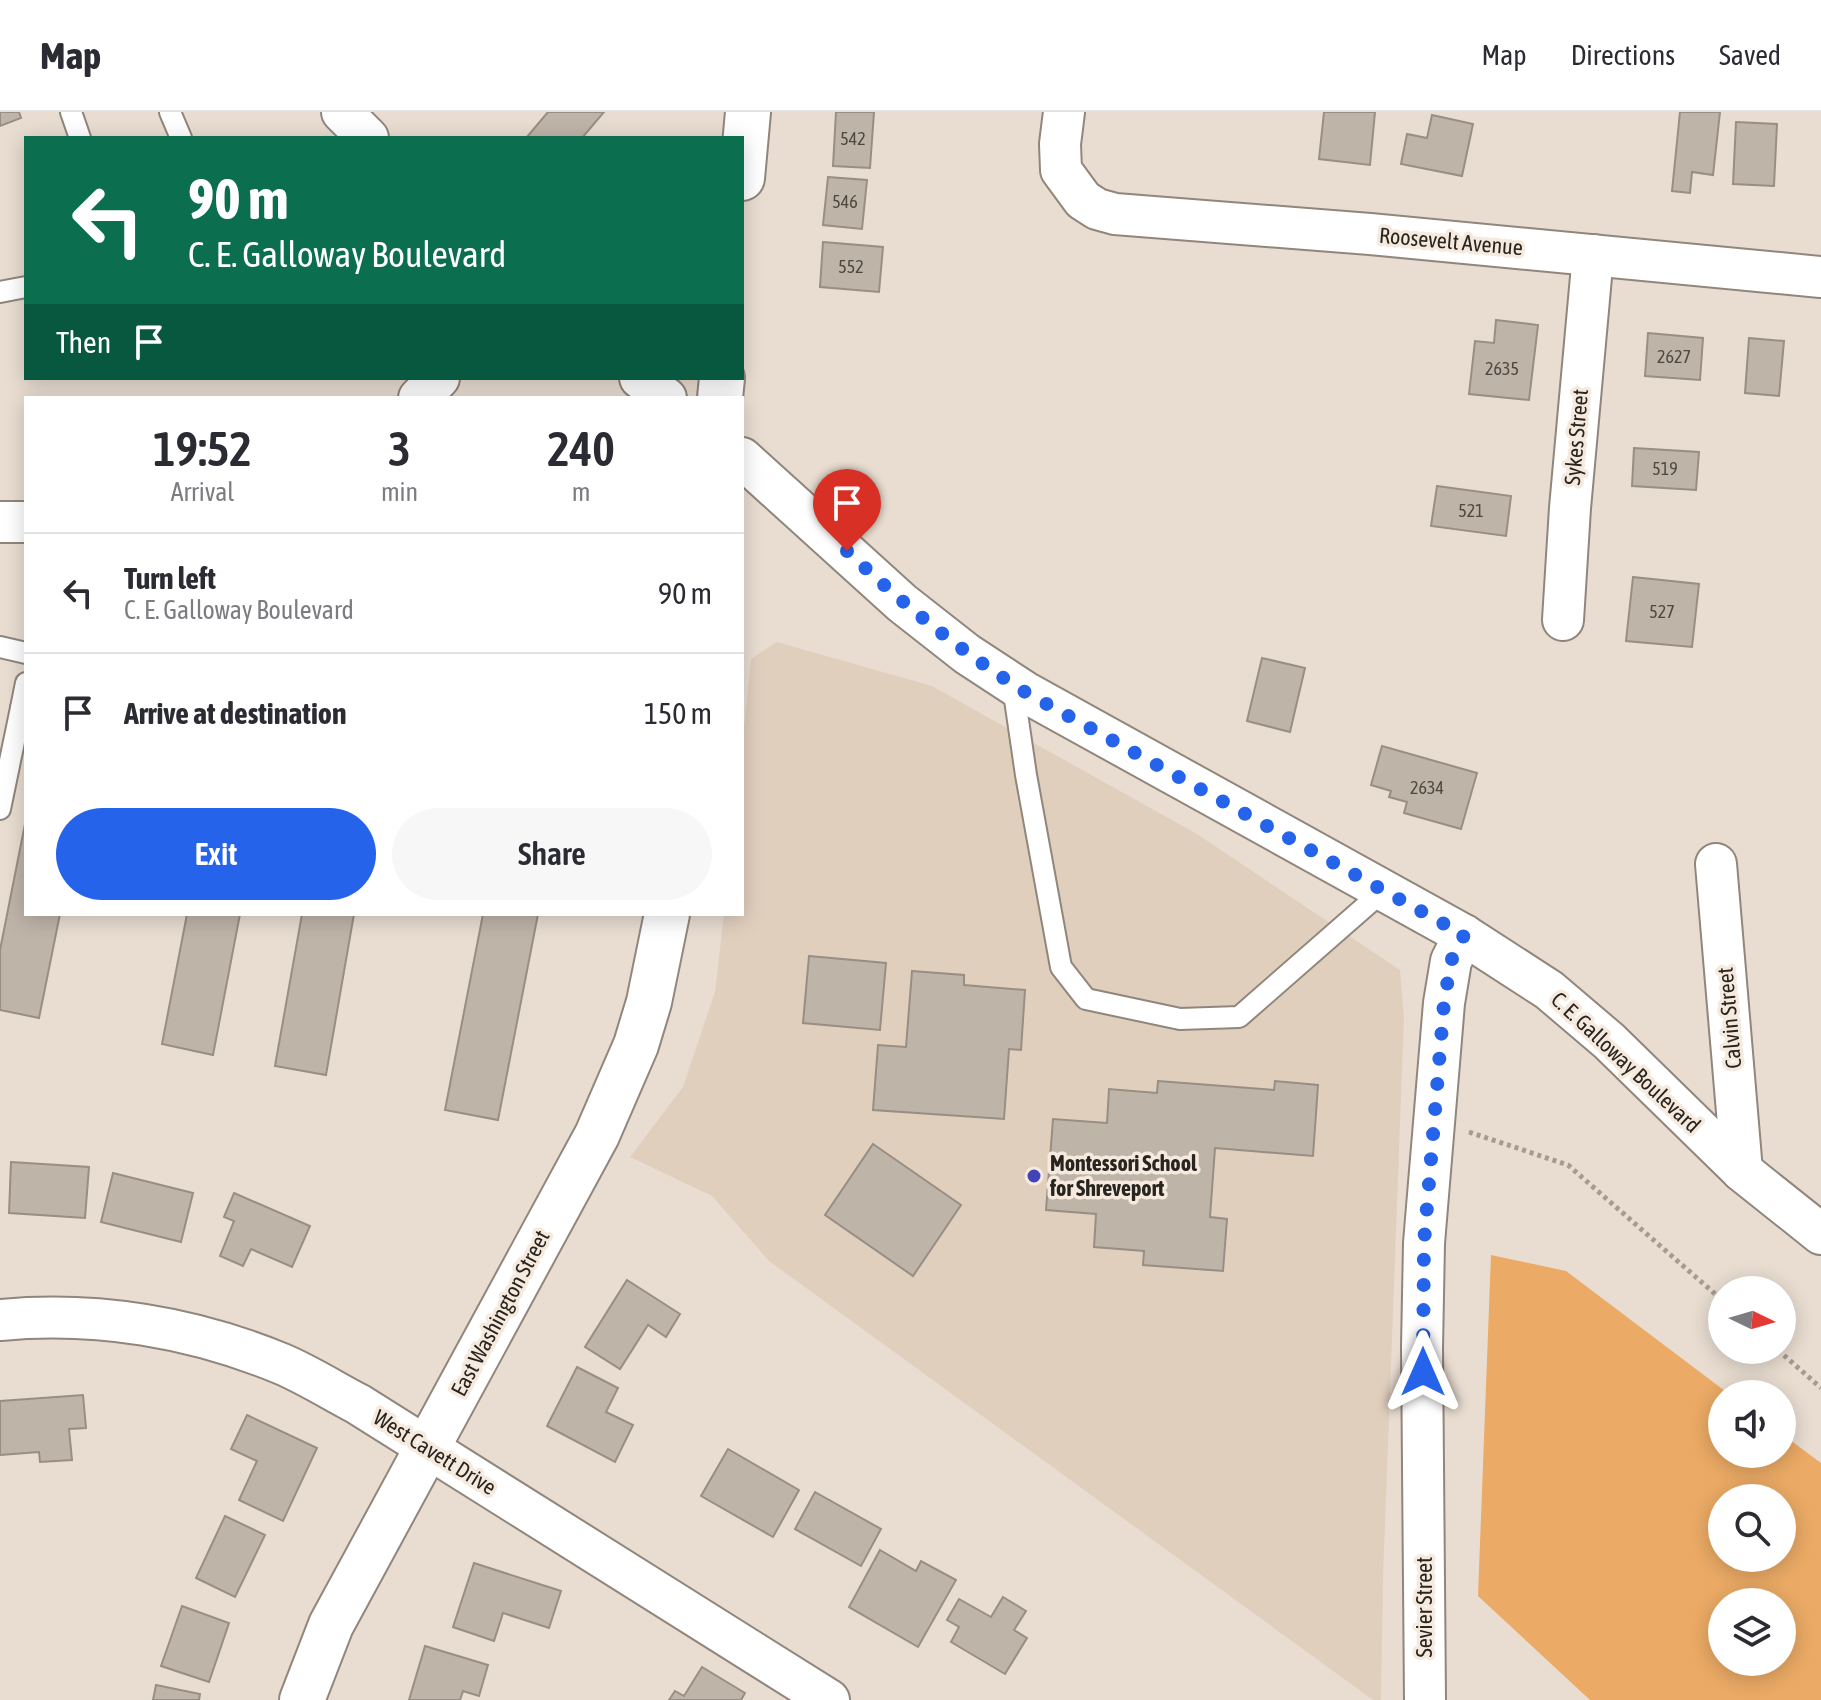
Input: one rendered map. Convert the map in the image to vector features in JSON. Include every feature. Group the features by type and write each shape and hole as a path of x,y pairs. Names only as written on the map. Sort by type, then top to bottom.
{"street":[{"path":"342,112 366,136"},
{"path":"744,156 748,112"},
{"name":"Roosevelt Avenue","path":"1064,112 1061,170 1083,200 1097,209 1115,214 1821,277"},
{"name":"Sykes Street","path":"1563,620 1593,255"},
{"path":"421,396 437,380"},
{"path":"643,380 663,396"},
{"name":"C. E. Galloway Boulevard","path":"744,460 902,603 967,654 1013,684 1464,935 1549,990 1609,1041 1742,1171 1821,1234"},
{"path":"0,522 24,522"},
{"name":"Calvin Street","path":"1716,864 1742,1171"},
{"name":"East Washington Street","path":"302,1700 331,1625 597,1135 623,1077 649,1002 667,916"},
{"path":"1434,1120 1444,1003 1451,961 1464,935"},
{"name":"Sevier Street","path":"1425,1700 1424,1243 1434,1120"},
{"name":"West Cavett Drive","path":"0,1320 42,1316 119,1321 203,1337 283,1365 358,1404 829,1700"}],"lane":[{"path":"71,112 79,136"},
{"path":"170,112 180,136"},
{"path":"0,292 24,287"},
{"path":"0,647 24,653"},
{"path":"1013,684 1026,775 1061,967 1086,999 1180,1019 1239,1017 1383,891"},
{"path":"0,809 23,709"}],"path":[{"path":"1434,1120 1568,1165 1708,1288"},
{"path":"1794,1364 1821,1388"}],"shaded area":[{"name":"Montessori School for Shreveport","path":"777,642 932,686 1197,834 1400,970 1404,1018 1381,1700 1373,1700 769,1261 712,1196 630,1157 683,1087 715,992 724,916 744,916 744,728 751,659"},
{"path":"1491,1255 1566,1271 1710,1380 1708,1380 1708,1468 1796,1468 1796,1444 1821,1463 1821,1700 1590,1700 1478,1596"}],"building":[{"path":"0,112 19,112 21,118 0,126"},
{"path":"548,112 604,112 584,136 528,136"},
{"path":"836,112 874,112 870,168 833,166"},
{"path":"1324,112 1375,112 1370,165 1319,159"},
{"path":"1680,112 1720,112 1713,175 1692,172 1690,193 1672,191"},
{"path":"1432,115 1473,124 1462,176 1401,164 1407,134 1427,138"},
{"path":"1736,122 1777,124 1774,186 1733,184"},
{"path":"828,177 867,180 862,229 823,225"},
{"path":"823,242 883,247 879,292 820,287"},
{"path":"1496,320 1538,325 1529,400 1469,394 1475,341 1494,343"},
{"path":"1648,333 1703,338 1700,380 1645,376"},
{"path":"1749,338 1784,341 1779,396 1745,393"},
{"path":"1634,448 1699,452 1696,490 1632,486"},
{"path":"1437,486 1511,496 1506,536 1431,526"},
{"path":"1633,577 1699,584 1692,647 1626,641"},
{"path":"1262,658 1305,668 1290,732 1247,721"},
{"path":"1382,746 1477,773 1461,829 1404,813 1407,802 1389,797 1391,791 1371,785"},
{"path":"24,829 24,916 60,916 39,1018 0,1010 0,950"},
{"path":"187,916 240,916 213,1055 162,1044"},
{"path":"302,916 354,916 326,1075 275,1066"},
{"path":"483,916 538,916 498,1120 445,1110"},
{"path":"809,956 886,963 880,1030 803,1023"},
{"path":"912,971 964,975 964,985 1025,990 1021,1050 1009,1049 1004,1119 873,1110 878,1045 906,1047"},
{"path":"1158,1081 1274,1090 1275,1081 1318,1085 1313,1156 1215,1148 1210,1217 1227,1219 1223,1271 1143,1265 1144,1251 1094,1247 1096,1214 1046,1210 1053,1119 1107,1123 1109,1089 1157,1093"},
{"path":"873,1144 961,1205 913,1276 825,1215"},
{"path":"11,1162 89,1167 85,1218 9,1213"},
{"path":"113,1173 193,1193 181,1242 101,1222"},
{"path":"234,1193 310,1226 292,1267 251,1249 243,1266 220,1256 234,1221 224,1217"},
{"path":"627,1280 680,1314 666,1337 648,1325 620,1369 585,1347"},
{"path":"577,1367 618,1388 606,1412 633,1425 615,1462 547,1426"},
{"path":"83,1395 86,1428 69,1429 72,1460 40,1462 39,1452 0,1455 0,1401"},
{"path":"247,1415 317,1448 283,1521 239,1500 257,1461 231,1449"},
{"path":"728,1449 799,1490 773,1537 701,1496"},
{"path":"815,1492 881,1529 861,1566 795,1529"},
{"path":"225,1516 265,1535 235,1597 196,1578"},
{"path":"880,1550 916,1571 921,1561 956,1580 918,1647 849,1607"},
{"path":"474,1563 561,1591 549,1628 503,1613 494,1641 453,1627"},
{"path":"1003,1597 1026,1611 1014,1630 1027,1638 1005,1674 951,1642 959,1627 947,1620 959,1599 991,1617"},
{"path":"182,1606 229,1623 209,1682 161,1666"},
{"path":"425,1646 488,1665 479,1696 463,1691 460,1700 409,1700"},
{"path":"702,1667 745,1693 741,1700 669,1700 675,1691 684,1696"},
{"path":"156,1685 200,1694 199,1700 153,1700"}],"place":[{"name":"Montessori School for Shreveport","path":"1034,1176"}],"route":[{"path":"847,551 902,603 967,654 1025,692 1464,935 1451,961 1444,1003 1424,1243 1423,1372"}]}
